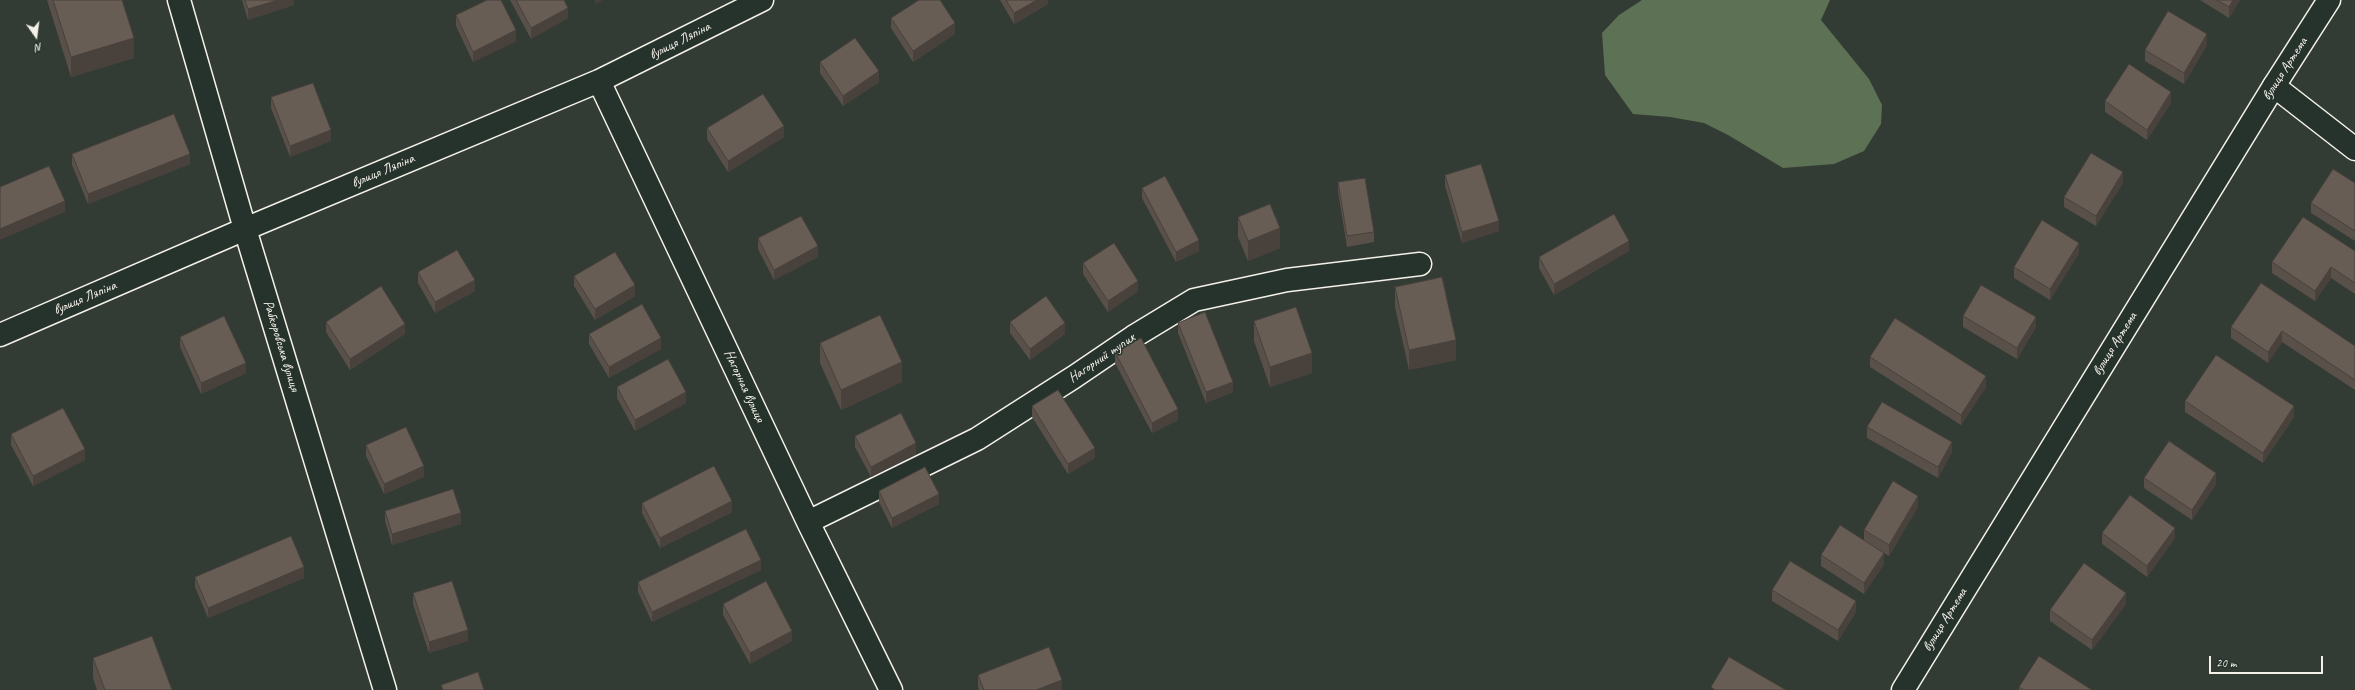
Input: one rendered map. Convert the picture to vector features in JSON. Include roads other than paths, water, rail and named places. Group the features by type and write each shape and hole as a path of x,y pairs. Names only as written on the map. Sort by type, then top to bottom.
{"street":[{"name":"Рабкоровська вулиця","path":"179,0 245,229 385,690"},
{"name":"вулиця Ляпіна","path":"0,335 245,229 600,81 762,0"},
{"name":"вулиця Артема","path":"1902,690 2274,86 2330,0"},
{"name":"Нагорная вулиця","path":"600,81 808,522 891,690"},
{"path":"2274,86 2355,149"},
{"name":"Нагорний тупик","path":"808,522 978,439 1133,337 1194,300 1287,280 1420,264"}]}
